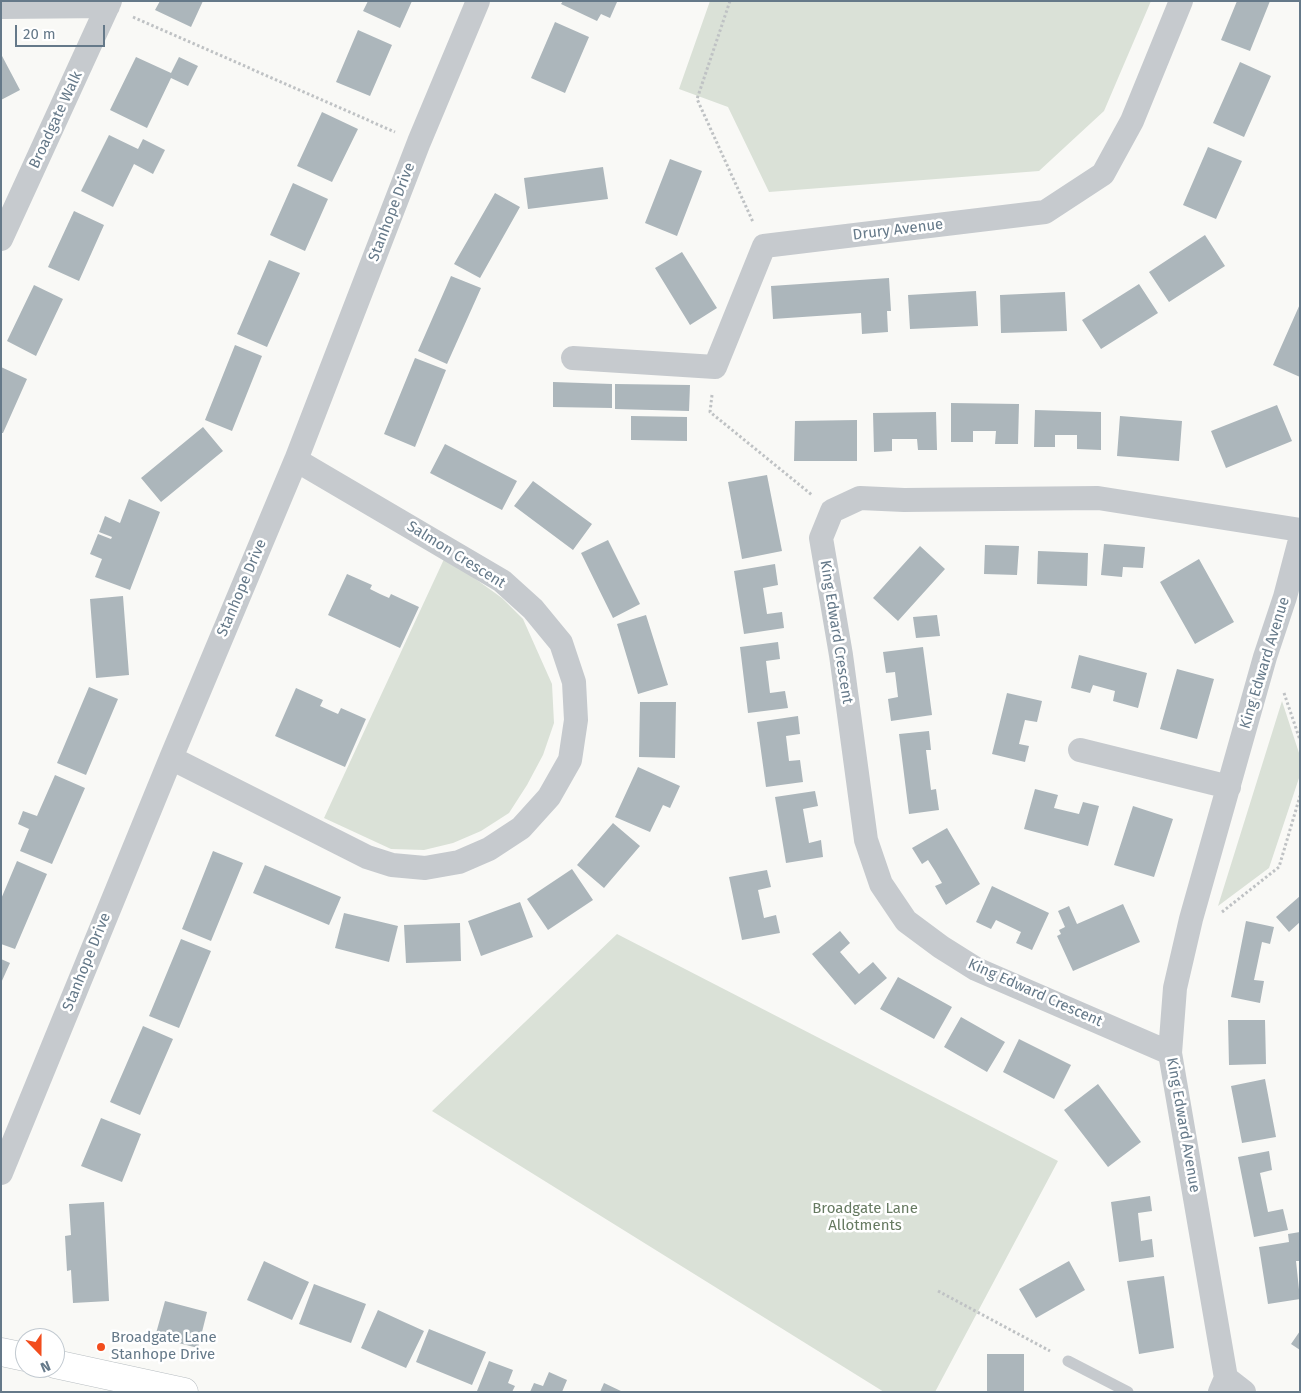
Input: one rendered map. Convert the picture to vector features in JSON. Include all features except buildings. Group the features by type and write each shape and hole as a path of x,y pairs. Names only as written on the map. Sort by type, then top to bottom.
{"street":[{"name":"Stanhope Drive","path":"1,1172 296,460 419,142 478,1"},
{"name":"Drury Avenue","path":"764,246 1045,212 1103,174 1132,121 1181,1"},
{"path":"1,7 109,4"},
{"name":"Broadgate Walk","path":"1,239 109,4"},
{"path":"573,358 715,367 764,246"},
{"name":"Salmon Crescent","path":"171,758 367,857 392,866 425,868 459,862 489,850 521,828 549,797 570,760 576,720 574,682 560,643 532,608 502,581 296,460"},
{"path":"832,511 860,498 914,500 1098,498 1300,530"},
{"name":"King Edward Crescent","path":"832,511 821,538 841,655 866,840 881,884 906,921 941,947 976,969 1170,1053"},
{"name":"King Edward Avenue","path":"1230,1387 1170,1053 1175,988 1191,919 1300,540"},
{"path":"1080,750 1229,787"},
{"path":"1,1352 15,1355"},
{"path":"65,1366 184,1392"}],"lane":[{"path":"1068,1360 1128,1392"}],"path":[{"path":"730,1 697,99 764,246"},
{"path":"109,4 419,142"},
{"path":"715,367 710,412 832,511"},
{"path":"1191,919 1219,914 1279,866 1300,796"},
{"path":"938,1291 1068,1360"}],"green space":[{"path":"710,1 1151,1 1104,111 1039,171 769,192 728,107 679,89"},
{"path":"445,557 502,598 523,619 552,684 554,723 543,755 509,813 481,831 453,843 424,850 391,849 324,818"},
{"path":"1282,701 1300,756 1300,775 1269,868 1218,906"},
{"name":"Broadgate Lane Allotments","path":"617,934 1058,1161 935,1392 884,1392 432,1111"}],"place":[{"name":"Broadgate Lane Stanhope Drive","path":"101,1347"}]}
